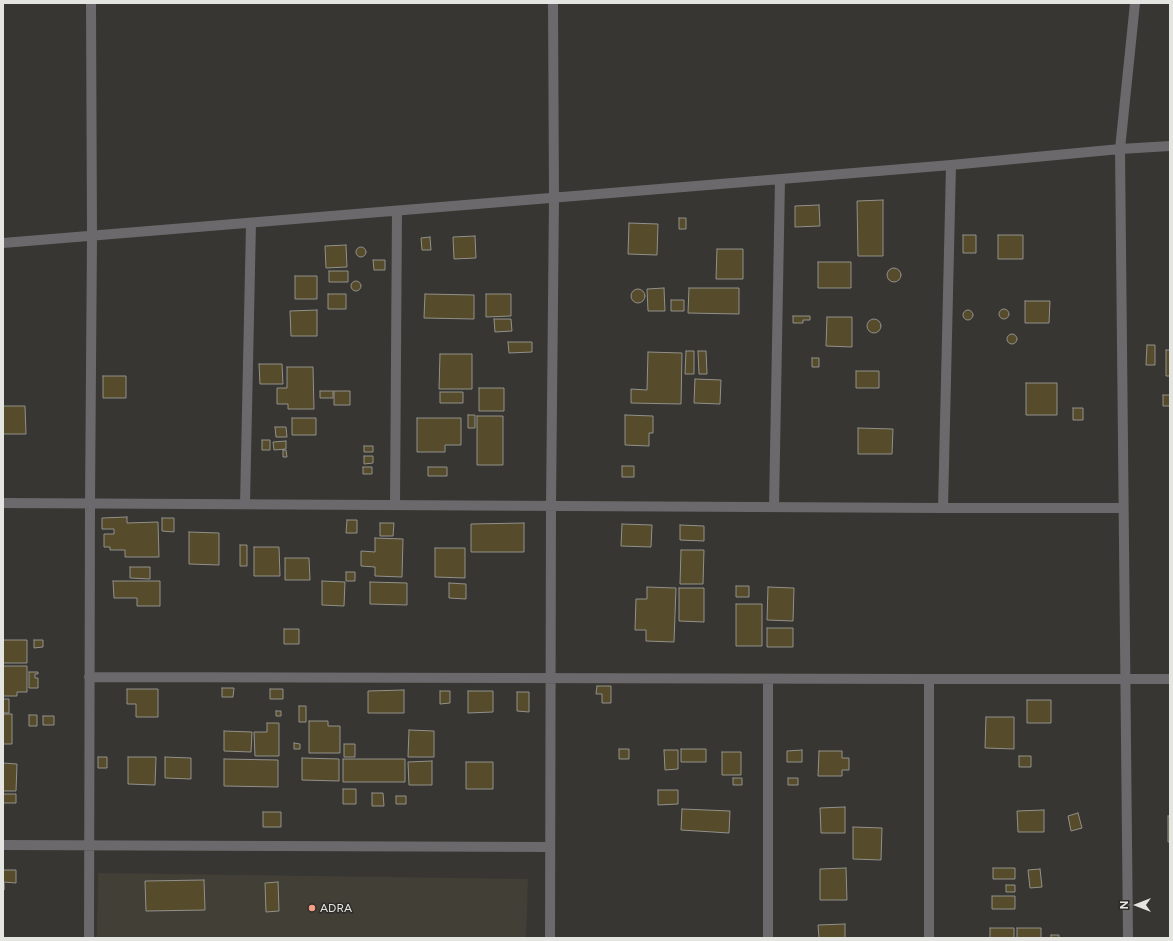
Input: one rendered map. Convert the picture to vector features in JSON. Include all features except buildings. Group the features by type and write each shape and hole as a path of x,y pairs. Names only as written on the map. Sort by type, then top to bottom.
{"street":[{"path":"89,938 92,236 91,3"},
{"path":"550,938 551,506 554,198 552,3"},
{"path":"1128,938 1120,149 1135,3"},
{"path":"3,243 951,166 1120,149 1170,146"},
{"path":"943,508 951,166"},
{"path":"774,507 780,179"},
{"path":"395,505 397,211"},
{"path":"245,504 251,223"},
{"path":"3,503 1123,508"},
{"path":"89,677 1170,679"},
{"path":"768,679 768,938"},
{"path":"929,679 929,938"},
{"path":"3,845 550,846"}],"shaded area":[{"name":"ADRA","path":"98,873 528,879 526,938 97,938"}],"place":[{"name":"ADRA","path":"312,908"}]}
